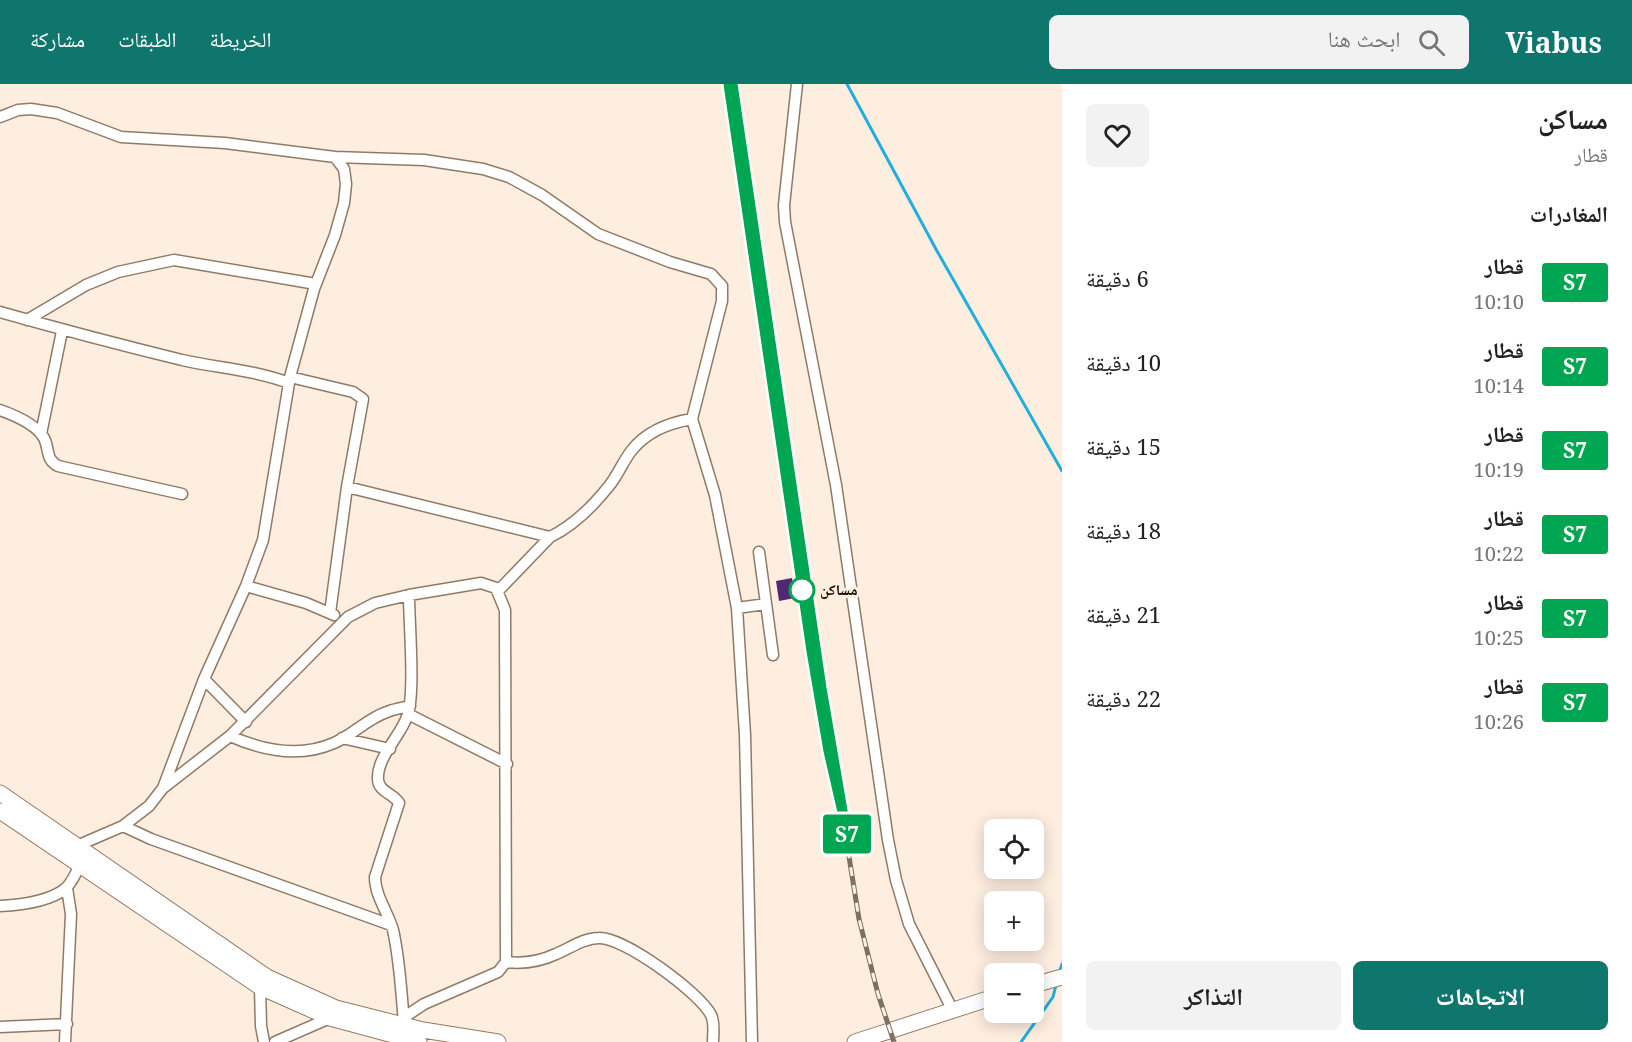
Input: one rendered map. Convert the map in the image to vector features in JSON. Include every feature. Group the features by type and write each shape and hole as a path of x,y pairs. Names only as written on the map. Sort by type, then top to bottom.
{"street":[{"path":"797,84 784,205 785,222 836,485 888,840 896,880 909,924 952,1009"},
{"path":"0,117 18,110 31,109 57,113 122,137 225,143 335,157 424,160 483,169 509,177 542,195 598,234 670,262 711,274 722,286 723,294 692,419 715,495 737,608 745,735 752,1042"},
{"path":"163,788 204,679 246,586 263,540 290,380 316,284 335,235 344,203 346,184 344,170 335,157"},
{"path":"27,320 86,285 118,272 165,261 197,263 258,276 316,284"},
{"path":"0,312 62,331 183,360 334,387 362,396 363,406 346,487 330,613"},
{"path":"62,331 41,434 48,457 58,466 182,494"},
{"path":"0,410 41,434"},
{"path":"498,591 550,537 562,531 595,503 611,484 632,450 654,431 669,423 692,419"},
{"path":"346,487 550,537"},
{"path":"759,552 773,655"},
{"path":"79,845 123,826 148,806 163,788 246,722 344,621 375,603 409,594 484,583 498,591 506,610 506,962 498,972 424,1004 404,1027"},
{"path":"246,586 306,603 344,621"},
{"path":"404,1027 400,970 391,925 375,883 399,803 378,782 380,768 409,710 409,594"},
{"path":"737,608 766,603"},
{"path":"204,679 246,722"},
{"path":"230,736 270,750 293,752 313,749 342,738 387,712 409,710 507,764"},
{"path":"342,738 390,749"},
{"path":"0,793 79,845 267,977 336,1008 404,1027 420,1039 498,1042"},
{"path":"0,811 260,987 330,1018 404,1027"},
{"path":"123,826 151,839 391,925"},
{"path":"0,906 44,899 67,888 81,864"},
{"path":"65,1042 71,914 67,888"},
{"path":"506,962 530,963 592,939 604,938 620,943 641,953 708,1010 713,1024 713,1042"},
{"path":"1044,982 1062,977"},
{"path":"260,987 262,1041"},
{"path":"855,1042 984,1000"},
{"path":"275,1042 330,1018"},
{"path":"0,1027 67,1024"}],"building":[{"path":"792,578 795,598 779,601 776,581"}],"waterway":[{"path":"847,84 937,251 1062,471"},
{"path":"1059,973 1062,964"},
{"path":"1021,1042 1053,997 1056,985"}],"railway":[{"path":"733,84 822,688 859,919 878,994 894,1042"}],"train":[{"name":"S7","path":"728,84 811,651 828,751 847,834 822,688 733,84"}],"place":[{"name":"مساكن","path":"802,590"}]}
